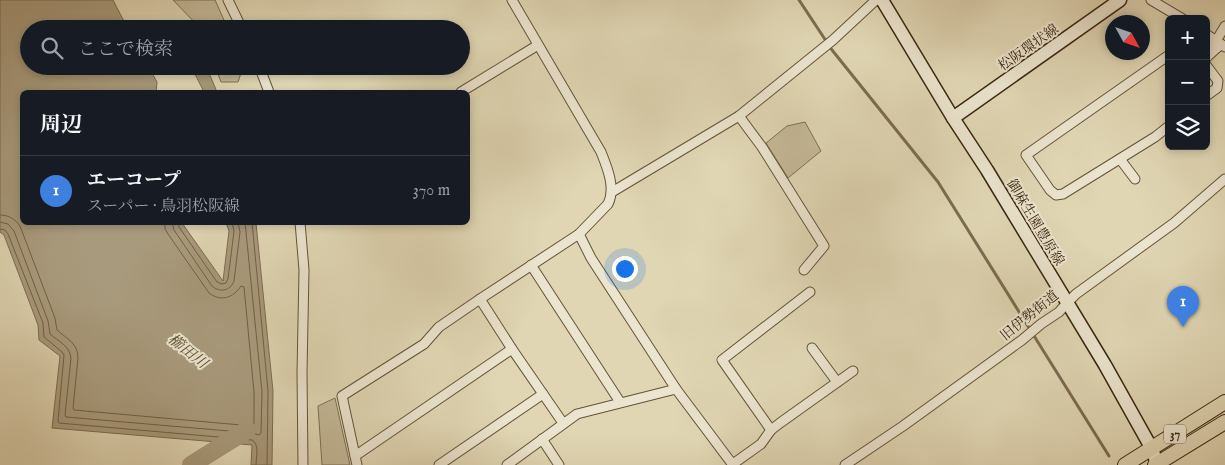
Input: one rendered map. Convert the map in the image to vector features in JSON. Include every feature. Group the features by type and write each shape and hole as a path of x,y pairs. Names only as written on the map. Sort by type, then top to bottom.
{"main road":[{"name":"御麻生園豊原線","path":"882,0 1105,365 1152,449 1156,465"},
{"name":"松阪環状線","path":"953,118 1120,0"},
{"name":"37","path":"1125,465 1225,402"},
{"name":"37","path":"1156,465 1225,422"}],"street":[{"path":"228,0 238,20"},
{"path":"512,0 601,152 607,166 612,192 611,198 608,204 579,234 531,264 440,327 424,344 342,396 356,460 512,349"},
{"path":"612,192 739,116 823,48 876,0"},
{"path":"1151,0 1176,15"},
{"path":"1210,54 1220,45 1225,26"},
{"path":"1210,37 1220,45"},
{"path":"464,90 538,45"},
{"path":"1165,58 1026,155 1050,190 1056,195 1063,194 1165,129"},
{"path":"1210,70 1218,81 1217,88 1210,93"},
{"path":"262,75 268,90"},
{"path":"739,116 762,147 824,246 804,270"},
{"path":"1120,159 1135,179"},
{"name":"旧伊勢街道","path":"845,465 903,426 1022,340 1059,312 1076,294 1174,223 1225,178"},
{"path":"300,225 304,270 303,465"},
{"path":"579,234 591,258 676,389 733,464 761,444 772,430 853,371"},
{"path":"531,264 620,402"},
{"path":"772,430 722,360 810,292"},
{"path":"480,299 563,423"},
{"path":"812,348 837,382"},
{"path":"507,465 577,414 676,389"},
{"path":"439,465 543,394"},
{"path":"542,439 559,465"}],"shaded area":[{"path":"173,0 215,0 224,20 192,20"},
{"path":"218,75 240,75 238,82 221,82"},
{"path":"805,122 821,151 788,178 766,143 787,126"},
{"path":"335,398 350,465 322,465 318,406"}],"water":[{"path":"0,0 113,0 123,20 20,20 20,75 153,75 157,82 156,90 20,90 20,225 183,225 223,281 229,231 227,225 256,225 273,391 272,465 251,465 252,445 52,428 60,356 39,340 38,325 4,235 0,232"},
{"path":"196,75 210,75 216,90 203,90"}],"waterway":[{"path":"799,0 832,50 938,182 1109,456"},
{"name":"櫛田川","path":"191,465 247,430"}],"place":[{"name":"エーコープ","path":"1183,327"}]}
